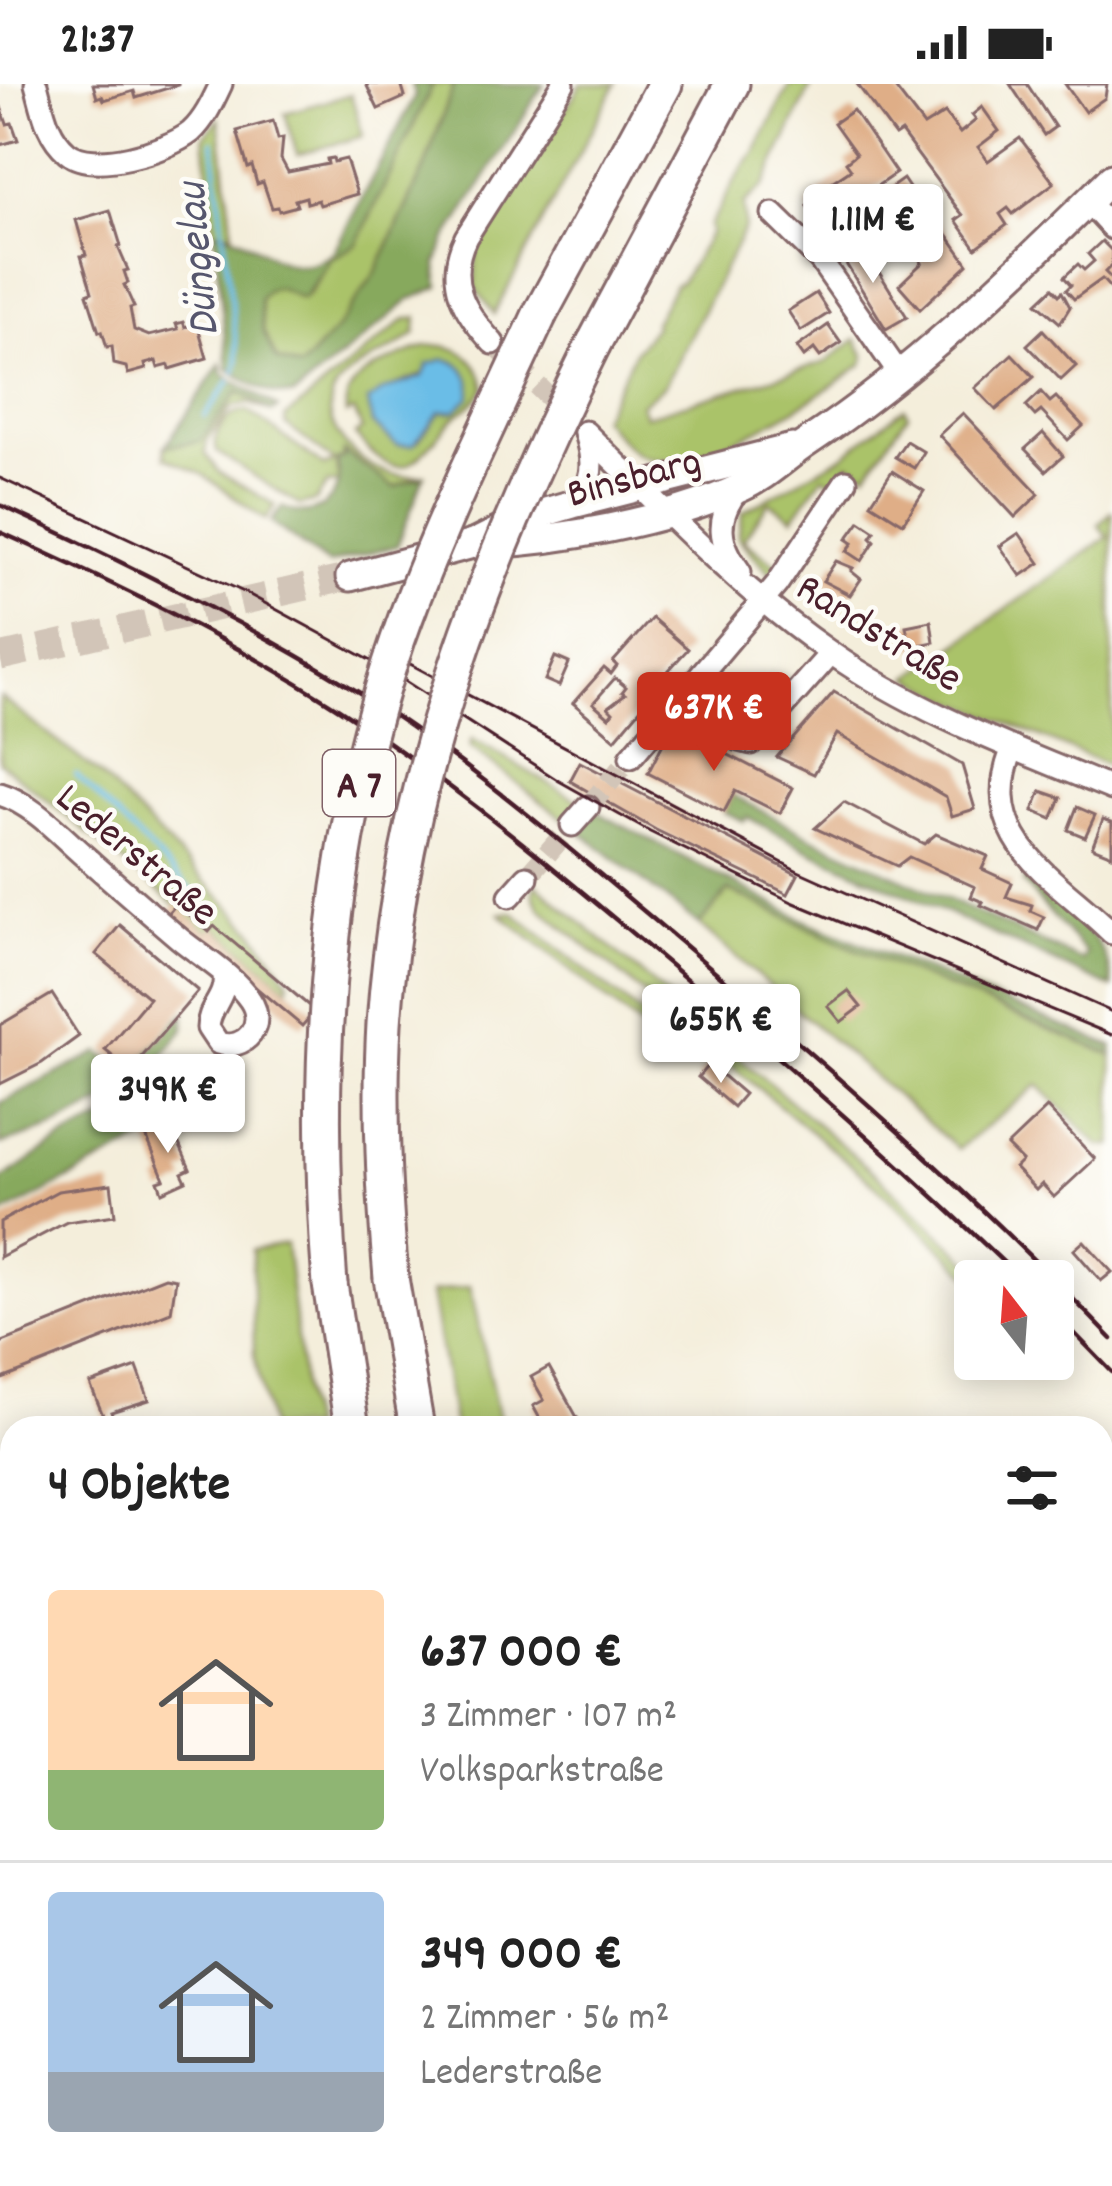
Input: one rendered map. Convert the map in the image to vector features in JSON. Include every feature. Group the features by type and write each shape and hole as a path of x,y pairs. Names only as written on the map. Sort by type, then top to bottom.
{"highway":[{"name":"A 7","path":"350,1416 330,1284 321,1095 327,976 361,775 413,598 540,314 665,84"},
{"name":"A 7","path":"415,1416 391,1278 384,1191 385,1024 396,911 415,808 438,716 481,590 533,466 732,84"}],"main road":[{"name":"Binsbarg","path":"472,544 530,543 666,512 760,478 900,375 1112,178"},
{"name":"Binsbarg","path":"350,577 472,544 525,518 573,504 802,446"}],"street":[{"path":"36,84 54,138 73,157 93,163 178,141 198,125 221,84"},
{"path":"493,343 462,303 457,262 466,237 563,84"},
{"path":"1088,202 1112,228"},
{"path":"773,214 820,260 900,375"},
{"name":"Randstraße","path":"573,504 592,472 585,432 761,602 831,653 908,700 1112,789"},
{"path":"631,757 761,602 846,482"},
{"path":"738,489 722,516 720,532 726,551 761,602"},
{"path":"684,695 742,742 754,741 831,653"},
{"path":"702,674 767,728"},
{"path":"1013,748 1002,796 1011,835 1028,857 1112,933"},
{"name":"Lederstraße","path":"0,794 29,808 224,975 249,998 256,1014 253,1032 237,1045 218,1043 207,1021 224,993 224,975"},
{"path":"572,825 588,806"},
{"path":"510,896 527,877"}],"green space":[{"path":"412,84 433,84 357,244 331,259 303,299 275,288 260,299 263,331 277,360 300,368 336,330 376,272 424,169 454,84 544,84 447,239 437,263 439,287 411,299 295,395 260,388 228,369 214,230 287,263 316,262 333,253 415,96"},
{"path":"433,84 454,84 424,169 376,272 336,330 300,368 277,360 263,331 260,299 273,288 298,298 308,295 331,259 357,244"},
{"path":"581,84 616,84 494,314 475,287 476,253"},
{"path":"790,84 812,84 764,186 744,204 745,228 665,385 641,404 645,416 826,362 856,339 865,357 863,364 789,413 724,445 666,460 643,456 601,418 635,351 711,232 709,226"},
{"path":"351,94 363,136 297,155 285,113"},
{"path":"219,119 233,233 214,230 204,136"},
{"path":"417,317 416,333 344,379 331,400 330,414 342,439 363,460 393,474 426,475 394,487 344,458 337,462 339,483 327,484 316,501 299,505 217,452 216,438 223,424 248,411 324,466 335,462 286,425 285,418 404,320"},
{"path":"426,346 464,354 485,387 418,458 397,466 386,463 355,435 362,429 354,411 346,414 346,400 372,370","holes":["426,373 450,412 440,412 418,441 397,445 372,423 396,385"]},
{"path":"221,364 223,374 278,408 273,412 238,392 200,442 165,446"},
{"path":"241,392 273,412 248,403 232,407 207,441 205,453 219,472 275,505 266,520 202,474 165,457 165,446 200,442 233,394"},
{"path":"904,408 908,414 867,473 849,463 837,485 823,476 793,518 769,502 743,540 779,566 773,576 738,538 743,512 841,457"},
{"path":"344,452 394,487 424,476 397,546 328,564 271,522 282,507 306,512 326,504 337,486 337,461 344,458"},
{"path":"1112,512 1112,767 910,677 1108,537 1098,525"},
{"path":"0,697 97,772 253,930 289,981 288,988 215,926 209,932 0,762"},
{"path":"472,739 581,802 565,820 470,747"},
{"path":"733,795 807,835 1083,961 1086,953 1023,883 1025,877 1069,911 1094,938 1110,970 1112,988 810,851 747,817 744,821 724,812"},
{"path":"595,811 810,923 1112,1046 1112,1055 838,942 729,890 699,925 578,830"},
{"path":"536,884 876,1174 968,1260 954,1261 872,1182 540,908 533,894"},
{"path":"728,890 838,942 1112,1055 1112,1145 1100,1146 1038,1085 958,1149 699,925"},
{"path":"512,912 676,1042 669,1050 500,914"},
{"path":"184,1014 184,1029 138,1086 54,1127 0,1145 0,1103 99,1052 129,1073"},
{"path":"179,1094 184,1107 143,1127 145,1139 0,1216 0,1180 78,1131"},
{"path":"286,1244 308,1416 267,1416 254,1355 252,1250"},
{"path":"470,1286 498,1416 452,1416 431,1293"}],"water":[{"path":"445,359 466,372 470,397 455,411 440,412 413,445 397,445 372,423 368,401 423,376 428,364"}],"building":[{"path":"93,84 178,85 136,98 134,91 104,100 97,98"},
{"path":"366,84 401,84 405,97 378,109"},
{"path":"857,84 892,84 924,126 945,113 960,133 976,120 972,115 982,107 999,131 978,147 988,161 1020,138 1054,183 1013,214 1008,208 1000,214 1007,225 976,248 956,220 963,215 901,132 895,136"},
{"path":"1010,84 1027,84 1055,127 1044,135"},
{"path":"1065,84 1107,84 1105,98 1085,112"},
{"path":"0,104 18,140 0,145"},
{"path":"853,110 896,173 820,225 807,206 818,198 814,194 851,169 846,162 856,154 834,123"},
{"path":"273,121 278,139 283,138 281,159 288,172 328,164 327,159 346,159 357,194 320,205 318,200 307,203 306,197 295,200 297,206 272,208 263,182 257,184 252,166 248,168 237,131"},
{"path":"903,179 968,264 920,309 899,285 922,263 878,197"},
{"path":"110,210 128,270 124,271 128,283 124,285 134,307 130,308 134,330 149,336 178,329 176,324 183,322 185,327 197,323 207,358 170,369 169,365 158,368 156,361 128,374 126,367 114,364 112,346 107,347 99,332 87,294 92,292 76,220"},
{"path":"1102,241 1112,251 1112,265 1105,272 1112,279 1112,290 1102,279 1074,299 1064,277 1078,264 1084,270 1094,261 1088,254"},
{"path":"860,242 907,317 886,329 840,254"},
{"path":"1053,288 1059,295 1062,292 1070,307 1060,323 1037,303"},
{"path":"816,293 829,313 801,331 788,311"},
{"path":"828,325 841,343 820,357 814,349 804,357 797,347"},
{"path":"1043,330 1076,366 1061,380 1027,345"},
{"path":"1012,354 1034,377 996,410 975,388"},
{"path":"1041,392 1050,402 1056,397 1083,426 1068,440 1041,411 1035,416 1026,406"},
{"path":"963,413 1039,494 1015,517 939,435"},
{"path":"1043,433 1063,456 1046,471 1025,449"},
{"path":"906,441 924,452 914,468 895,457"},
{"path":"892,471 924,491 903,523 871,503"},
{"path":"860,521 875,531 871,537 875,541 862,561 847,551 853,543 847,539"},
{"path":"1019,533 1040,563 1021,576 1000,546"},
{"path":"836,561 853,568 861,579 850,595 823,581"},
{"path":"652,618 688,649 648,693 655,699 615,739 573,703 604,668 611,674 617,666 613,662","holes":["615,678 626,687 625,694 608,707 613,712 609,717 593,703"]},
{"path":"931,621 934,642 910,647 906,626"},
{"path":"555,657 569,663 559,686 545,680"},
{"path":"834,692 962,765 975,809 952,816 946,797 837,734 814,774 777,757"},
{"path":"672,726 793,788 780,813 735,791 724,812 648,773"},
{"path":"580,762 798,875 788,894 656,830 570,781"},
{"path":"1041,791 1061,798 1052,819 1033,811"},
{"path":"844,802 924,844 936,834 988,856 982,869 1012,883 1006,897 1032,905 1030,911 1044,917 1038,930 981,905 971,897 975,887 909,857 897,866 815,828"},
{"path":"1077,807 1095,815 1085,837 1068,830"},
{"path":"1103,819 1112,822 1112,855 1092,847"},
{"path":"176,904 209,932 214,926 315,1011 302,1026 168,914"},
{"path":"120,925 198,991 130,1071 105,1050 149,998 96,954"},
{"path":"848,991 861,1007 841,1022 828,1006"},
{"path":"52,994 79,1036 42,1063 0,1084 0,1025"},
{"path":"709,1064 744,1094 733,1107 698,1077"},
{"path":"1047,1108 1095,1159 1054,1197 1042,1184 1036,1190 1015,1168 1022,1161 1007,1146"},
{"path":"170,1123 190,1169 182,1173 186,1181 162,1192 158,1181 164,1179 145,1133"},
{"path":"111,1184 115,1215 67,1222 0,1257 0,1222 58,1191"},
{"path":"1084,1241 1112,1272 1101,1281 1074,1250"},
{"path":"165,1277 176,1279 171,1312 0,1380 0,1343"},
{"path":"137,1367 149,1400 103,1416 90,1384"},
{"path":"549,1367 576,1416 538,1416 533,1406 544,1400 531,1377"}],"waterway":[{"name":"Düngelau","path":"213,141 238,360 235,372"},
{"name":"Düngelau","path":"205,416 230,381"},
{"name":"Düngelau","path":"76,775 203,902"}],"tunnel":[{"path":"493,343 585,432"},
{"path":"0,657 350,577"},
{"path":"588,807 631,757"},
{"path":"527,877 572,825"}],"tram line":[{"path":"0,478 248,594 388,670 559,781 650,832 792,902 1112,1035"},
{"path":"382,649 798,871 1112,1012"}],"railway":[{"path":"0,505 263,636 392,714 478,776 603,876 849,1088 957,1186 1112,1339"},
{"path":"0,532 215,636 339,709 425,768 715,1003 1000,1260"},
{"path":"1074,1333 1112,1372"}]}
